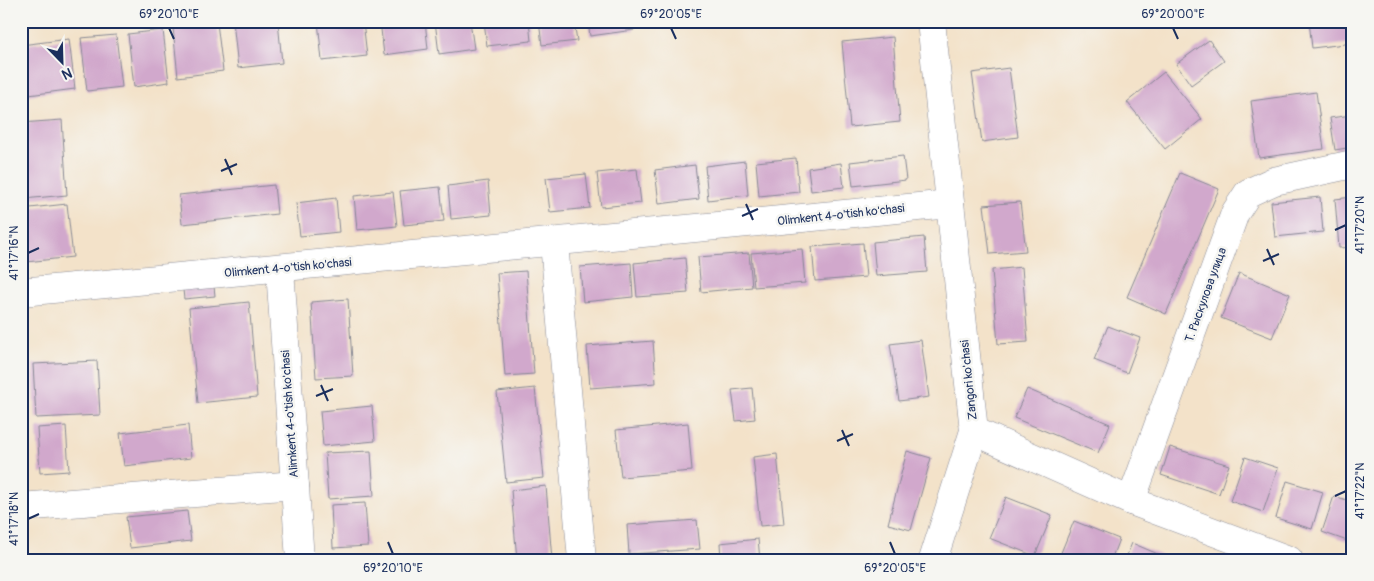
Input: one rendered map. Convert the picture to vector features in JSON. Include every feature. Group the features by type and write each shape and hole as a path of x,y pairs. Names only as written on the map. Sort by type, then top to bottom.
{"street":[{"name":"Zangori ko'chasi","path":"931,21 974,431 1131,501 1289,560"},
{"name":"Т. Рыскулова улица","path":"1131,501 1235,213 1248,193 1274,181 1353,164"},
{"name":"Olimkent 4-o'tish ko'chasi","path":"21,292 280,269 950,204"},
{"path":"554,242 582,560"},
{"name":"Alimkent 4-o'tish ko'chasi","path":"280,269 300,560"},
{"path":"933,560 974,431"},
{"path":"21,507 295,485"}],"building":[{"path":"233,21 278,21 282,63 238,68"},
{"path":"318,21 363,21 367,56 322,61"},
{"path":"380,21 425,21 428,49 384,55"},
{"path":"435,21 470,21 474,49 439,54"},
{"path":"484,21 529,21 531,41 487,46"},
{"path":"539,21 574,21 577,41 542,45"},
{"path":"588,21 633,21 634,30 590,36"},
{"path":"687,21 706,21 706,22 688,25"},
{"path":"733,21 751,21 751,22 733,25"},
{"path":"842,21 906,21 906,23 842,29"},
{"path":"1309,21 1353,21 1353,43 1312,48"},
{"path":"217,23 223,71 178,77 173,28"},
{"path":"163,30 169,82 134,87 128,34"},
{"path":"116,35 122,87 87,91 81,38"},
{"path":"893,37 900,122 850,127 842,42"},
{"path":"69,39 75,89 21,96 21,45"},
{"path":"1209,40 1224,61 1191,85 1176,64"},
{"path":"1009,68 1018,137 982,142 972,73"},
{"path":"1164,72 1202,119 1165,149 1127,102"},
{"path":"1316,92 1324,149 1259,158 1251,101"},
{"path":"1352,115 1353,147 1335,150 1330,118"},
{"path":"62,120 67,195 23,199 21,123"},
{"path":"903,156 906,180 853,186 850,162"},
{"path":"796,158 799,192 759,196 756,162"},
{"path":"745,161 748,195 708,200 705,166"},
{"path":"841,163 844,187 811,191 808,168"},
{"path":"695,165 699,199 659,204 655,170"},
{"path":"637,169 641,203 601,207 597,173"},
{"path":"1180,173 1219,189 1166,314 1127,297"},
{"path":"586,174 590,208 550,212 546,178"},
{"path":"488,181 491,215 451,219 448,186"},
{"path":"274,185 277,214 182,224 179,195"},
{"path":"440,187 444,221 404,225 400,191"},
{"path":"393,192 397,226 357,230 354,196"},
{"path":"1320,197 1323,232 1275,237 1271,202"},
{"path":"1353,197 1353,247 1339,248 1335,199"},
{"path":"336,198 339,232 300,236 296,203"},
{"path":"1020,202 1026,251 990,254 984,205"},
{"path":"67,204 73,257 26,262 21,209"},
{"path":"924,237 927,272 876,276 873,242"},
{"path":"863,243 866,277 815,281 812,247"},
{"path":"802,249 805,283 754,287 751,253"},
{"path":"749,253 752,287 701,292 698,257"},
{"path":"685,258 688,293 637,297 634,263"},
{"path":"631,263 633,297 583,302 580,267"},
{"path":"1022,267 1028,342 998,344 992,270"},
{"path":"526,271 534,374 505,376 497,273"},
{"path":"1239,273 1290,294 1272,338 1221,318"},
{"path":"213,277 215,296 184,299 182,281"},
{"path":"348,299 353,376 316,378 311,302"},
{"path":"249,302 257,397 198,403 189,308"},
{"path":"1108,326 1140,338 1127,373 1094,360"},
{"path":"921,340 929,397 899,401 890,344"},
{"path":"653,341 656,383 590,388 587,346"},
{"path":"97,361 100,415 36,418 33,364"},
{"path":"535,388 544,478 506,482 497,392"},
{"path":"752,388 755,419 736,421 732,390"},
{"path":"1027,389 1110,424 1098,453 1014,418"},
{"path":"372,406 375,441 323,446 320,411"},
{"path":"688,423 692,471 621,477 616,430"},
{"path":"188,425 191,458 124,466 120,433"},
{"path":"66,426 69,471 40,473 37,428"},
{"path":"1170,447 1229,465 1219,494 1161,475"},
{"path":"371,451 374,496 328,499 325,453"},
{"path":"907,451 931,458 911,530 888,524"},
{"path":"777,454 784,524 760,526 753,457"},
{"path":"1245,457 1278,468 1263,512 1230,501"},
{"path":"1287,481 1323,492 1312,529 1276,518"},
{"path":"546,486 552,560 517,560 511,490"},
{"path":"1334,496 1353,502 1353,534 1350,542 1322,532"},
{"path":"1006,497 1052,515 1035,556 989,538"},
{"path":"365,503 368,546 333,548 331,505"},
{"path":"187,511 191,541 130,548 126,517"},
{"path":"697,520 700,549 629,554 627,525"},
{"path":"1074,521 1119,539 1111,560 1058,560"},
{"path":"758,539 760,560 721,560 720,543"},
{"path":"1132,543 1172,560 1125,560"},
{"path":"666,555 666,560 641,560 641,557"},
{"path":"361,557 361,560 335,560 335,558"}]}
